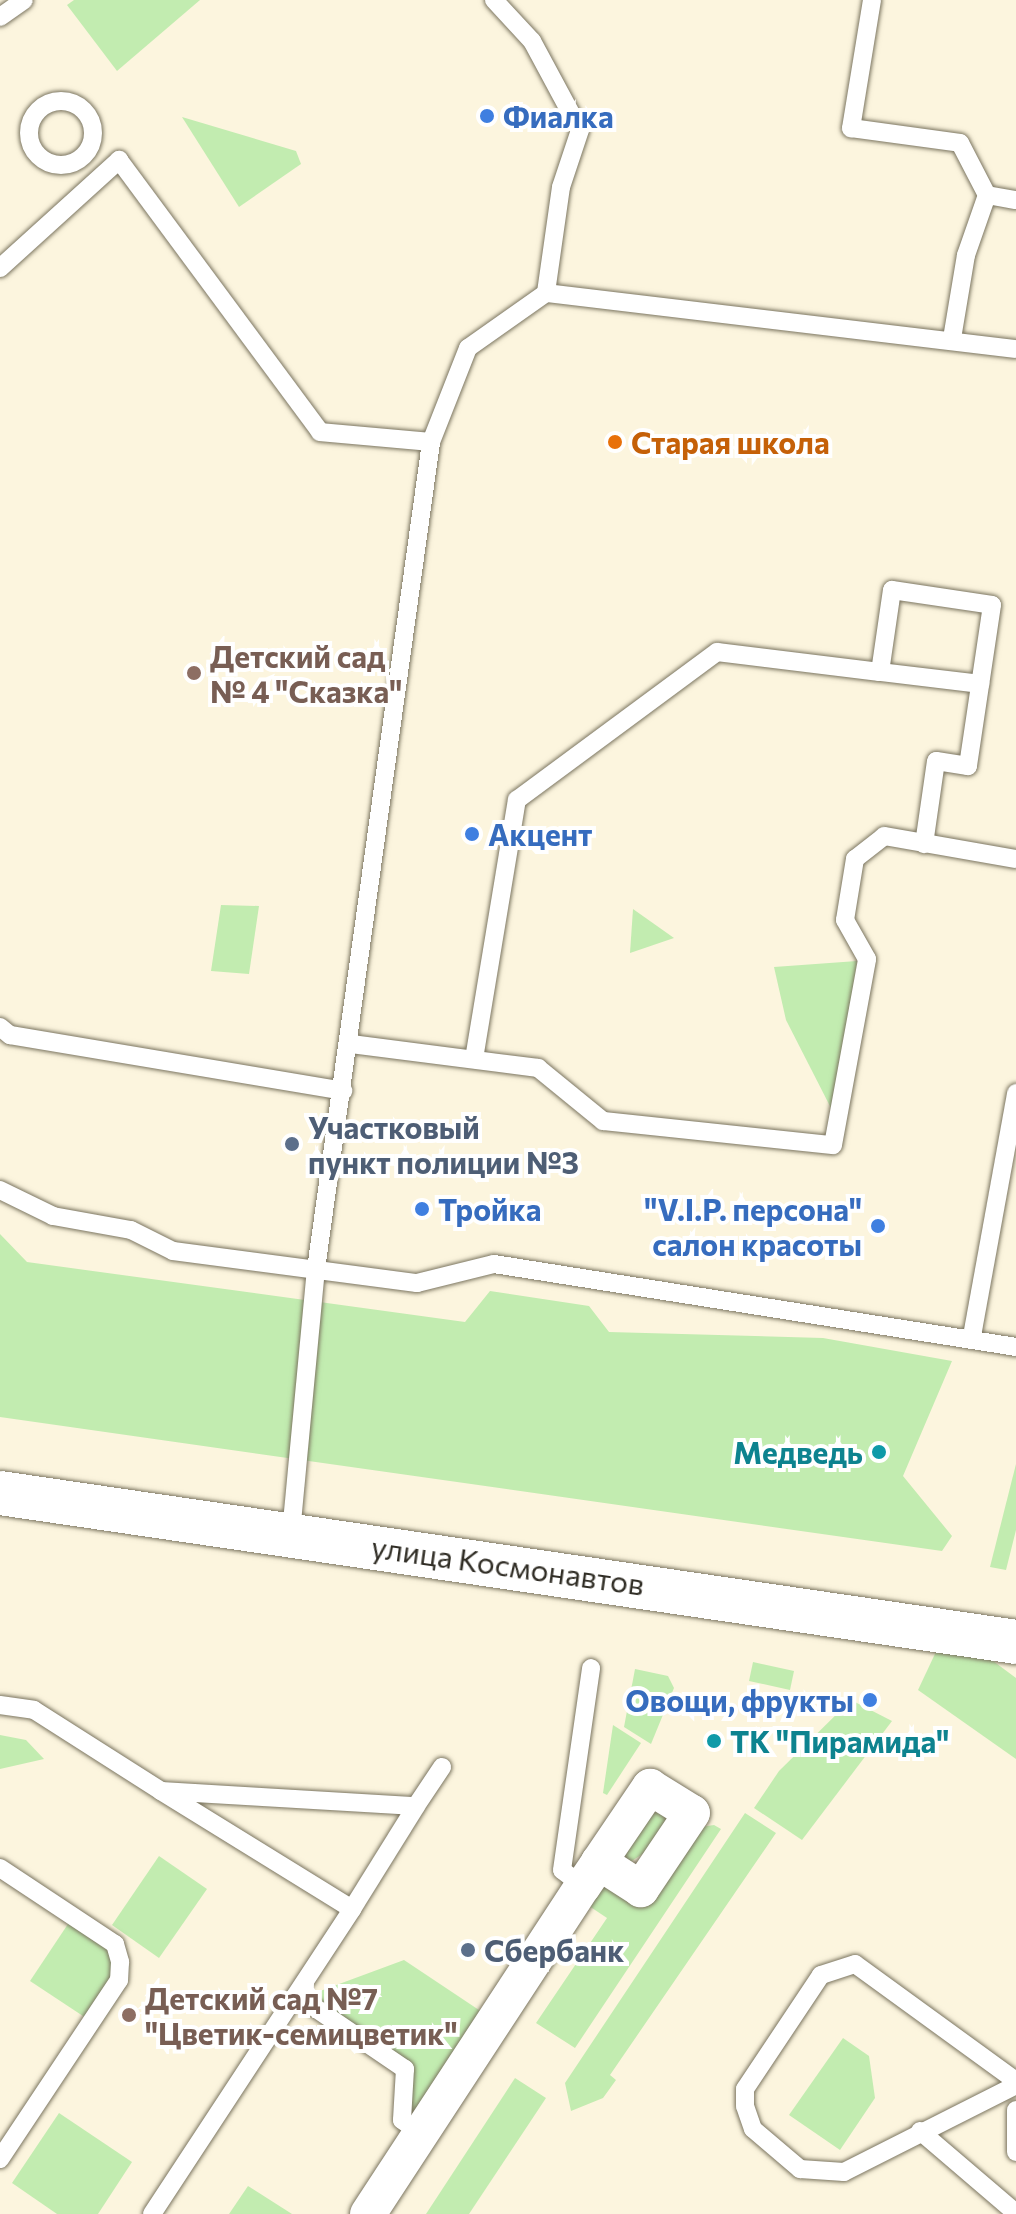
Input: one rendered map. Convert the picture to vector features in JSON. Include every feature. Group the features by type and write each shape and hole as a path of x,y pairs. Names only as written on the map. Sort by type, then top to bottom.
{"street":[{"name":"улица Космонавтов","path":"0,1493 291,1533 1016,1642"},
{"path":"368,2214 591,1874"}],"lane":[{"path":"0,17 24,0"},
{"path":"494,0 532,41 580,130 561,187 546,293"},
{"path":"872,0 851,128 960,143 987,195 966,255 952,339"},
{"path":"93,130 119,160 320,432 431,442"},
{"path":"0,268 119,160"},
{"path":"987,195 1016,200"},
{"path":"291,1533 316,1269 351,1044 431,442 468,348 546,293 1016,349"},
{"path":"880,672 892,590 992,605 968,766 936,761 924,844"},
{"path":"474,1059 517,800 717,652 980,684"},
{"path":"351,1044 538,1068 603,1121 833,1145 867,959 845,920 855,859 884,836 1016,859"},
{"path":"0,1027 10,1035 343,1091"},
{"path":"972,1336 1016,1093"},
{"path":"0,1190 53,1216 131,1230 173,1251 417,1283 494,1264 972,1336 1016,1347"},
{"path":"591,1668 562,1870 591,1874"},
{"path":"0,1705 34,1710 352,1909"},
{"path":"152,2214 442,1767"},
{"path":"161,1791 416,1806"},
{"path":"0,1868 115,1944 120,1962 119,1980 0,2159"},
{"path":"855,1964 1016,2083 844,2172 800,2169 753,2129 745,2089 821,1975 855,1964"},
{"path":"296,1995 405,2069 402,2120 421,2134"},
{"path":"1016,2110 1016,2152"},
{"path":"920,2131 1016,2213"}],"green space":[{"path":"74,0 200,0 117,71 67,5"},
{"path":"182,117 296,151 301,164 239,207"},
{"path":"221,905 259,906 249,974 211,971"},
{"path":"633,909 674,938 630,953"},
{"path":"857,961 834,1114 786,1020 774,967"},
{"path":"0,1234 27,1262 465,1322 490,1291 589,1306 609,1332 823,1338 952,1361 903,1476 952,1536 942,1551 0,1417"},
{"path":"1016,1464 1016,1530 1006,1570 990,1567"},
{"path":"942,1639 985,1655 1016,1678 1016,1759 918,1690"},
{"path":"753,1662 794,1671 790,1690 749,1681"},
{"path":"635,1669 668,1676 674,1688 651,1744 624,1727"},
{"path":"851,1700 892,1721 802,1840 754,1808 779,1771"},
{"path":"613,1725 641,1743 607,1795 603,1793"},
{"path":"0,1735 26,1740 44,1759 0,1769"},
{"path":"646,1808 671,1814 652,1848 627,1864 620,1858"},
{"path":"745,1813 776,1833 610,2075 616,2080 603,2098 571,2111 565,2083"},
{"path":"714,1825 721,1829 575,2048 536,2023 607,1918 580,1900 600,1868 643,1896 701,1827"},
{"path":"159,1856 207,1889 159,1958 112,1925"},
{"path":"72,1918 113,1945 118,1962 89,2020 30,1981"},
{"path":"404,1960 482,2012 409,2122 406,2068 304,1997"},
{"path":"843,2038 869,2056 875,2098 840,2150 789,2115"},
{"path":"515,2078 546,2098 469,2214 426,2214"},
{"path":"59,2113 132,2162 98,2214 57,2214 12,2183"},
{"path":"248,2186 292,2214 229,2214"}],"place":[{"name":"Фиалка","path":"487,116"},
{"name":"Старая школа","path":"615,442"},
{"name":"Детский сад № 4 \"Сказка\"","path":"194,673"},
{"name":"Акцент","path":"472,834"},
{"name":"Участковый пункт полиции №3","path":"292,1144"},
{"name":"Тройка","path":"422,1209"},
{"name":"\"V.I.P. персона\" cалон красоты","path":"878,1226"},
{"name":"Медведь","path":"879,1452"},
{"name":"Овощи, фрукты","path":"870,1700"},
{"name":"ТК \"Пирамида\"","path":"714,1741"},
{"name":"Сбербанк","path":"468,1950"},
{"name":"Детский сад №7 \"Цветик-семицветик\"","path":"129,2015"}]}
